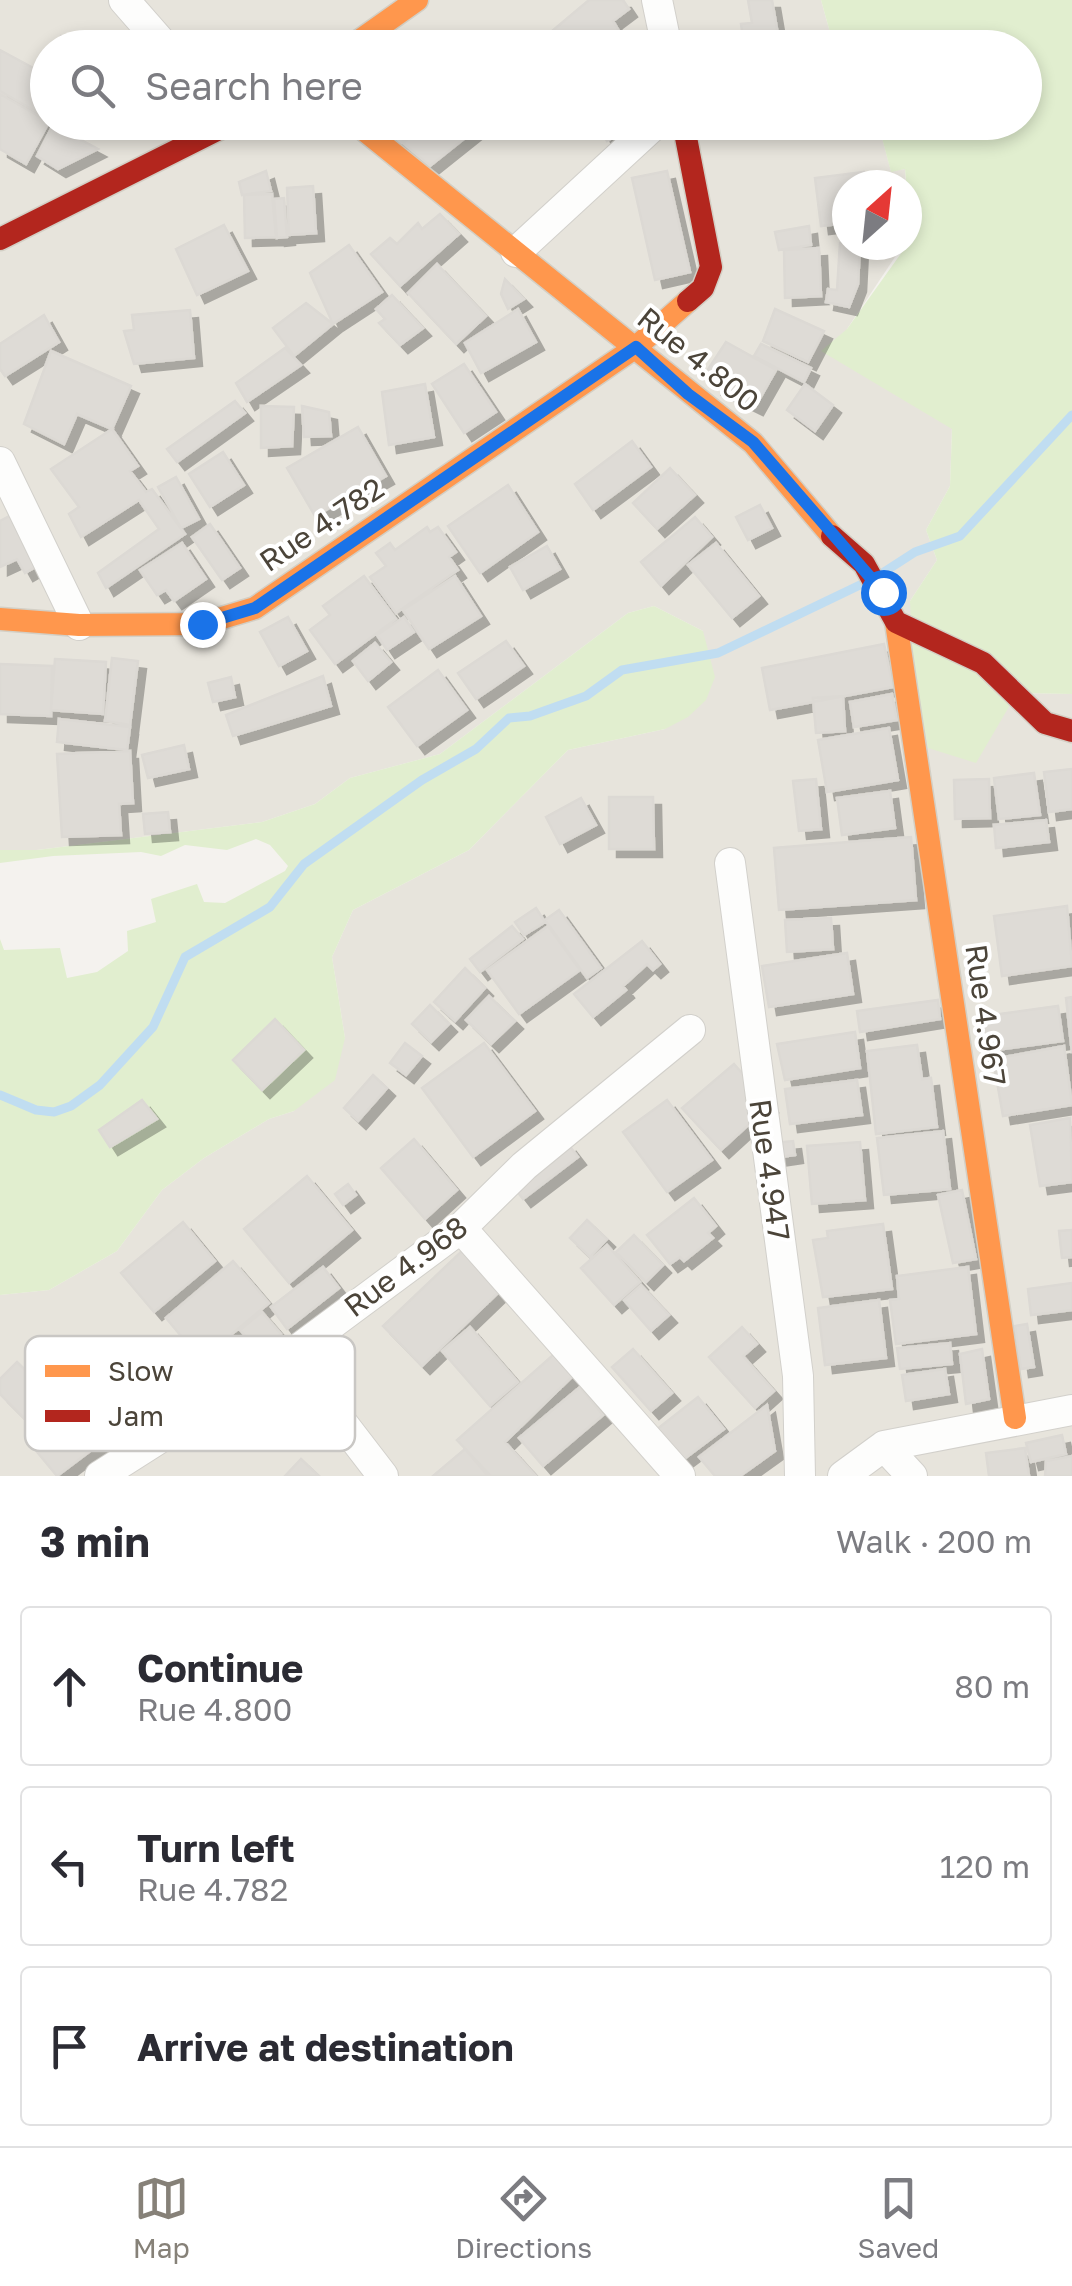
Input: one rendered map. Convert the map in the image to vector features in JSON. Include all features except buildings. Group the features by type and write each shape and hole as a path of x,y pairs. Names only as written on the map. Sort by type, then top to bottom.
{"street":[{"path":"124,0 150,30"},
{"path":"374,30 417,0"},
{"path":"656,0 663,30"},
{"path":"2,236 194,140"},
{"name":"Rue 4.800","path":"376,140 636,347 688,394 753,442 822,527 864,564 883,592 896,622"},
{"path":"516,252 637,140"},
{"name":"Rue 4.782","path":"0,620 79,625 202,624 255,608 636,347 704,288 711,267 686,140"},
{"path":"0,462 79,625"},
{"path":"896,622 983,663 1045,724 1072,730"},
{"name":"Rue 4.967","path":"896,622 1014,1418"},
{"name":"Rue 4.947","path":"730,864 798,1376 800,1476"},
{"name":"Rue 4.968","path":"314,1336 461,1228 524,1166 690,1030"},
{"path":"461,1228 680,1476"},
{"path":"843,1476 884,1446 1014,1418 1072,1410"},
{"path":"355,1438 384,1476"},
{"path":"884,1446 912,1476"},
{"name":"Rue 4.968","path":"100,1476 139,1451"}],"shaded area":[{"path":"0,0 821,0 829,30 30,30 30,140 883,140 891,170 832,170 832,260 893,260 847,329 952,428 950,486 926,530 937,560 910,601 1017,693 1072,694 1072,1476 0,1476 0,1295 49,1290 117,1251 162,1190 204,1158 269,1119 294,1111 345,1038 332,957 353,910 469,850 568,750 665,729 703,631 654,606 628,613 440,754 350,778 315,804 262,822 37,850 0,850"}],"green space":[{"path":"821,0 1072,0 1072,694 1017,693 976,763 928,748 913,665 910,601 937,560 926,530 950,486 952,429 821,351 847,329 896,260 922,260 922,170 890,170 883,140 1042,140 1042,30 829,30"},
{"path":"654,606 703,631 715,677 706,700 688,717 665,729 568,750 469,850 353,910 332,957 345,1038 335,1080 294,1111 269,1119 204,1158 162,1190 117,1251 49,1290 0,1295 0,939 4,950 60,948 67,978 97,972 128,951 127,931 156,922 151,899 197,884 204,902 225,903 288,866 270,845 256,839 227,850 185,845 161,856 141,852 0,863 0,850 37,850 262,822 315,804 350,778 440,754 628,613"}],"waterway":[{"path":"884,572 915,552 960,536 1072,415"},
{"path":"0,1095 36,1110 54,1112 71,1106 100,1085 153,1027 185,957 270,907 304,864 422,780 476,749 509,718 530,716 586,696 622,670 718,653 862,584"}],"traffic: slow":[{"path":"374,30 417,0"},
{"path":"376,140 753,443 832,536"},
{"path":"0,619 79,625 202,624 255,608 636,347 688,301"},
{"path":"896,622 1015,1418"}],"traffic: jam":[{"path":"0,239 197,140"},
{"path":"686,140 711,267 703,288 688,301"},
{"path":"832,536 864,564 896,622 983,663 1045,723 1072,731"}],"route":[{"path":"202,624 255,608 636,347 688,394 753,442 822,527 864,564 883,592"}]}
